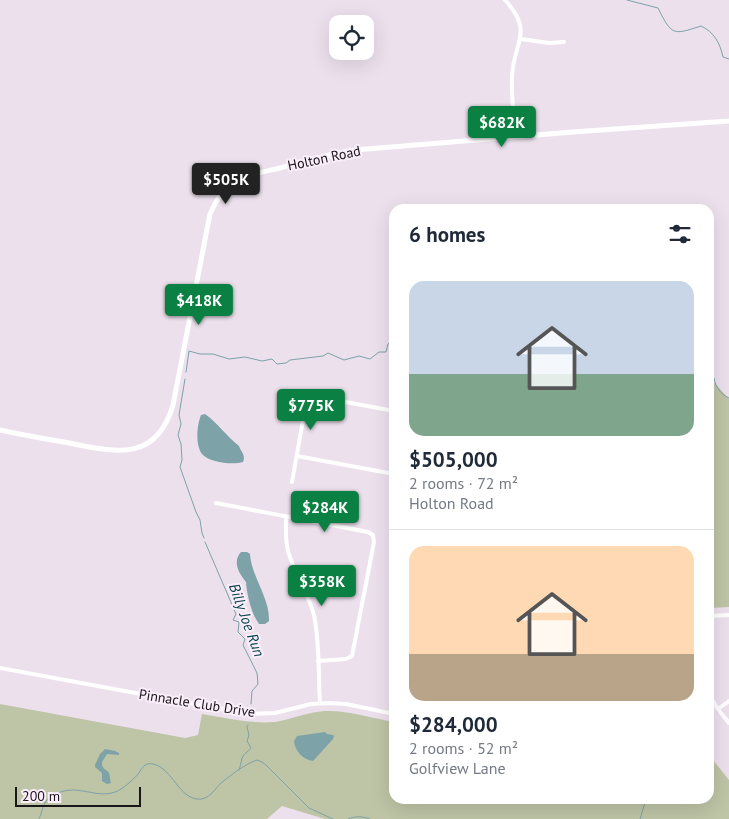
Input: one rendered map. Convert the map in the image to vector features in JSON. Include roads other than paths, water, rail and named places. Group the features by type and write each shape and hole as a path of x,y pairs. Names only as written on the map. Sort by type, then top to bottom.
{"street":[{"path":"505,0 516,14 520,26 520,39 511,79 516,136"},
{"path":"520,39 549,43 564,42"},
{"name":"Holton Road","path":"0,430 99,449 119,451 132,450 144,445 160,433 174,405 210,214 221,194 236,182 252,175 345,152 516,136 729,122"},
{"path":"292,482 305,409 312,398 319,397 389,410"},
{"path":"297,456 389,473"},
{"path":"216,503 368,532 374,536 352,656 346,659 318,661"},
{"path":"286,516 288,550 305,588 314,616 318,639 320,703"},
{"path":"714,616 729,615"},
{"name":"Pinnacle Club Drive","path":"0,668 249,714 275,713 320,703 346,704 389,713"},
{"path":"718,709 729,701"},
{"path":"714,704 729,723"}],"water":[{"path":"205,414 239,446 244,455 243,462 222,462 210,459 202,454 198,446 198,424 201,415"},
{"path":"241,552 250,554 254,571 267,604 269,621 265,624 259,624 254,615 248,598 246,582 237,567 238,556"},
{"path":"325,732 333,735 333,739 313,761 306,759 300,754 294,741 297,736"},
{"path":"105,749 119,753 119,755 107,754 102,762 103,768 109,774 111,783 107,784 102,781 102,773 95,767 100,754"}],"waterway":[{"path":"627,0 658,8 667,24 674,31 679,32 701,26 706,28 716,38 723,57 729,59"},
{"name":"Billy Joe Run","path":"186,372 189,351 200,354 213,354 229,359 245,357 262,361 272,359 277,364 286,363 290,360 323,356 328,353 344,360 359,356 370,359 379,352 386,352 389,343"},
{"name":"Billy Joe Run","path":"714,378 719,390 729,398"},
{"name":"Billy Joe Run","path":"185,379 179,415 181,424 178,435 181,444 182,460 180,467 200,520 204,538"},
{"name":"Billy Joe Run","path":"205,542 236,614 233,620 239,622 238,632 245,639 243,645 257,673 258,684 252,691 251,704"},
{"name":"Billy Joe Run","path":"239,770 243,756 251,748 247,741 249,735 248,725"},
{"path":"39,819 49,798 65,791 73,790 101,794 115,792 128,784 148,764 160,767 166,771 187,795 201,799 210,795 221,783 238,770 257,760 267,766 309,808 333,819"},
{"path":"640,819 644,804"},
{"path":"348,819 353,817 370,819"}]}
